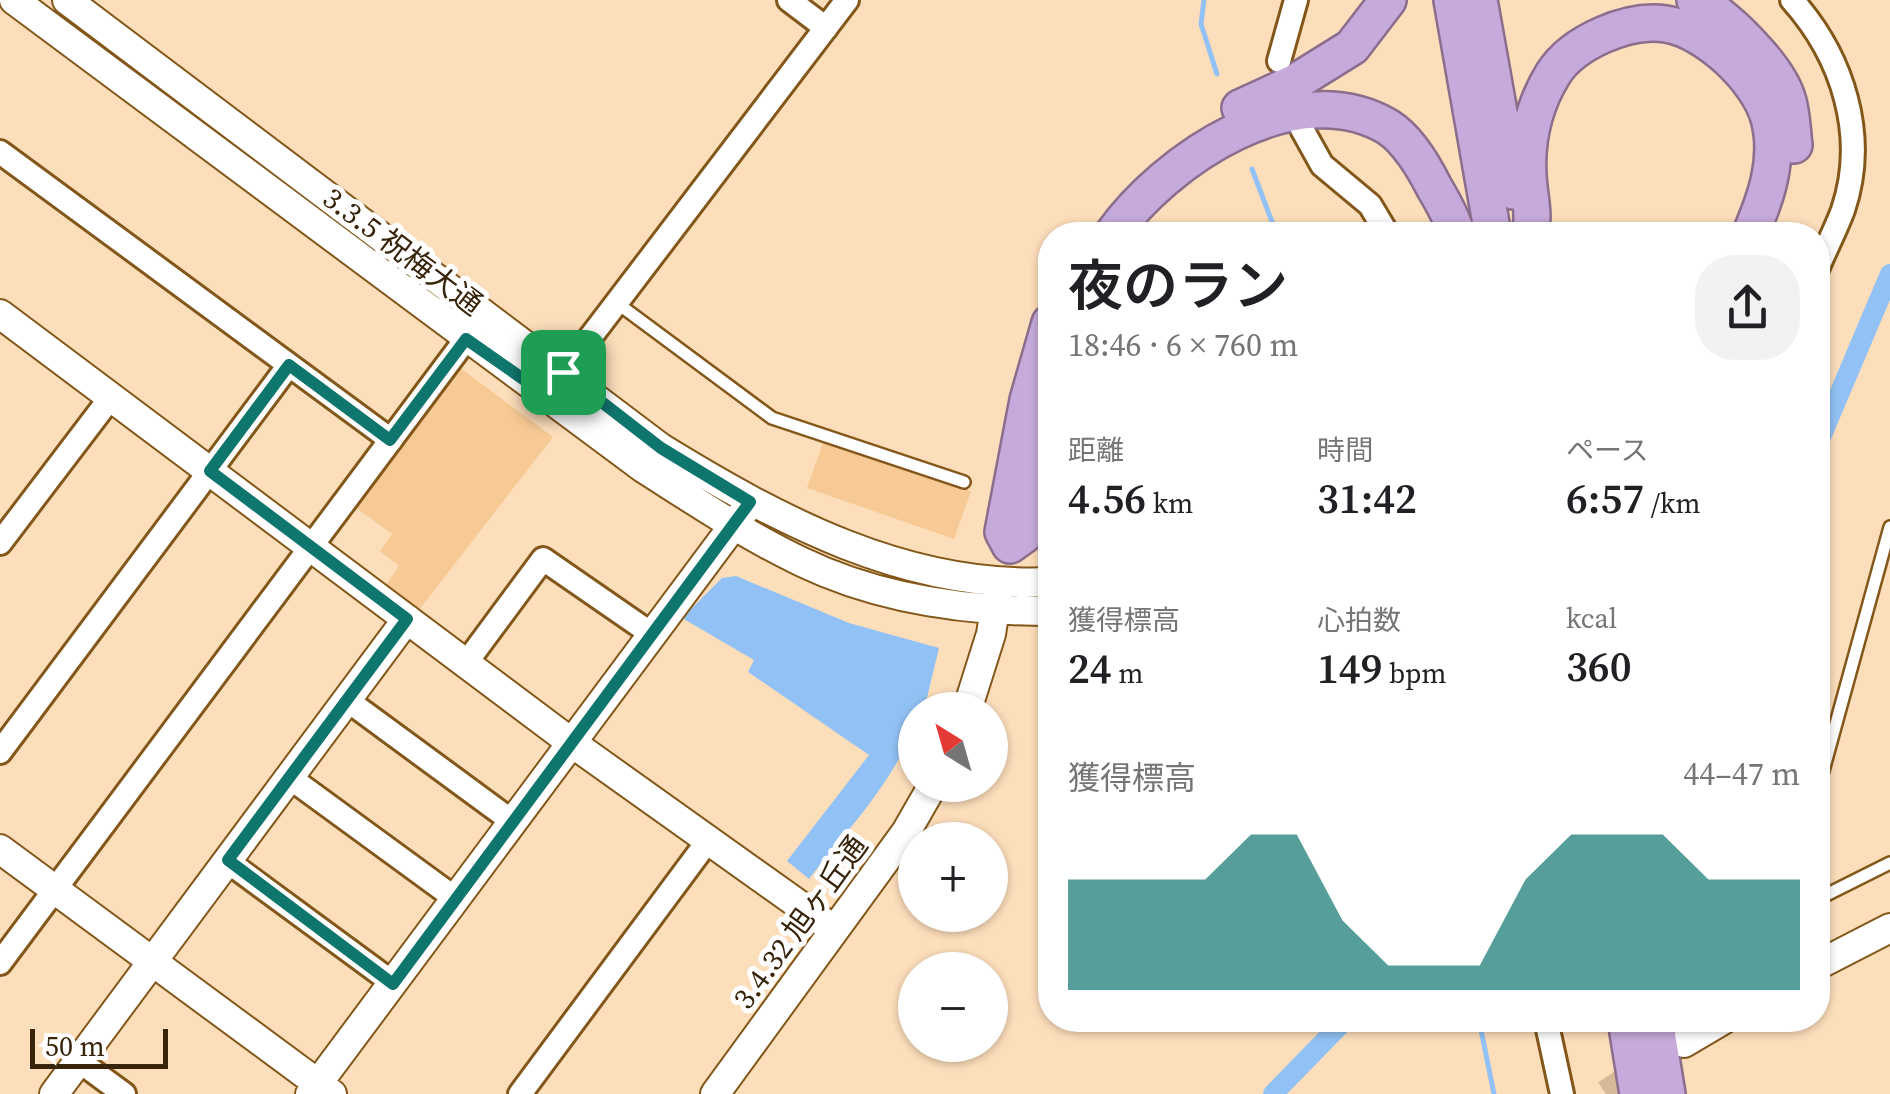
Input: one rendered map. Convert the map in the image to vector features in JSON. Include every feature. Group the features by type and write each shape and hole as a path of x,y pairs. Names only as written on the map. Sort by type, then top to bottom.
{"highway":[{"path":"1103,222 1131,185 1231,112 1294,83 1352,47 1388,0"},
{"path":"1452,0 1490,222"},
{"path":"1480,0 1518,222"},
{"path":"1695,0 1707,6 1758,54 1787,96 1796,158 1777,222"},
{"path":"1533,222 1528,174 1531,120 1554,72 1581,44 1625,27 1666,24 1711,43 1745,76 1769,116 1774,160 1766,200 1756,222"},
{"path":"1122,222 1172,174 1224,136 1289,112 1340,110 1389,128 1424,166 1450,222"},
{"path":"1038,365 1003,532 1010,545 1024,535 1038,445"},
{"path":"1628,1032 1638,1094"},
{"path":"1657,1032 1667,1094"}],"street":[{"name":"3.3.5 祝梅大通","path":"14,0 643,468 742,514 915,568 1038,582"},
{"name":"3.3.5 祝梅大通","path":"67,0 563,372 805,564 902,597 995,610 1038,611"},
{"path":"788,0 826,28"},
{"path":"546,395 847,0"},
{"path":"1279,61 1296,0"},
{"path":"1792,0 1825,45 1852,115 1854,157 1843,208 1830,239"},
{"path":"1302,129 1322,165 1370,205 1380,222"},
{"path":"0,152 390,440"},
{"path":"0,963 484,315"},
{"path":"4,325 110,397 572,744 832,929"},
{"path":"0,752 289,365"},
{"path":"0,543 110,397"},
{"path":"0,850 320,1090 393,984 742,514"},
{"path":"972,692 1010,545"},
{"path":"466,664 544,559 653,636"},
{"path":"54,1094 407,619"},
{"path":"347,700 513,822"},
{"path":"290,778 456,899"},
{"name":"3.4.32 旭ヶ丘通","path":"715,1094 906,832 923,802"},
{"path":"520,1094 707,842"},
{"path":"228,860 393,984"},
{"path":"1830,959 1890,928"},
{"path":"1549,1032 1562,1094"},
{"path":"1684,1042 1702,1032"},
{"path":"79,1060 124,1094"}],"lane":[{"path":"617,303 772,418 964,482"},
{"path":"1830,745 1890,527"},
{"path":"1830,893 1890,863"}],"shaded area":[{"path":"459,367 553,437 419,610 385,587 399,566 380,551 392,534 352,505"},
{"path":"824,440 971,491 954,539 807,488"}],"water":[{"path":"736,576 849,623 939,648 928,692 898,692 898,760 874,798 809,879 787,861 869,755 748,672 754,660 682,618 722,578"}],"waterway":[{"path":"1204,0 1201,24 1217,74"},
{"path":"1252,169 1272,222"},
{"path":"1830,416 1890,274"},
{"path":"1273,1094 1333,1032"},
{"path":"1481,1032 1494,1094"}],"tunnel":[{"path":"1606,1094 1649,1065"}],"route":[{"path":"466,339 546,395 563,372 661,448 750,502 393,984 228,860 407,619 210,471 289,365 390,440 466,339"}]}
